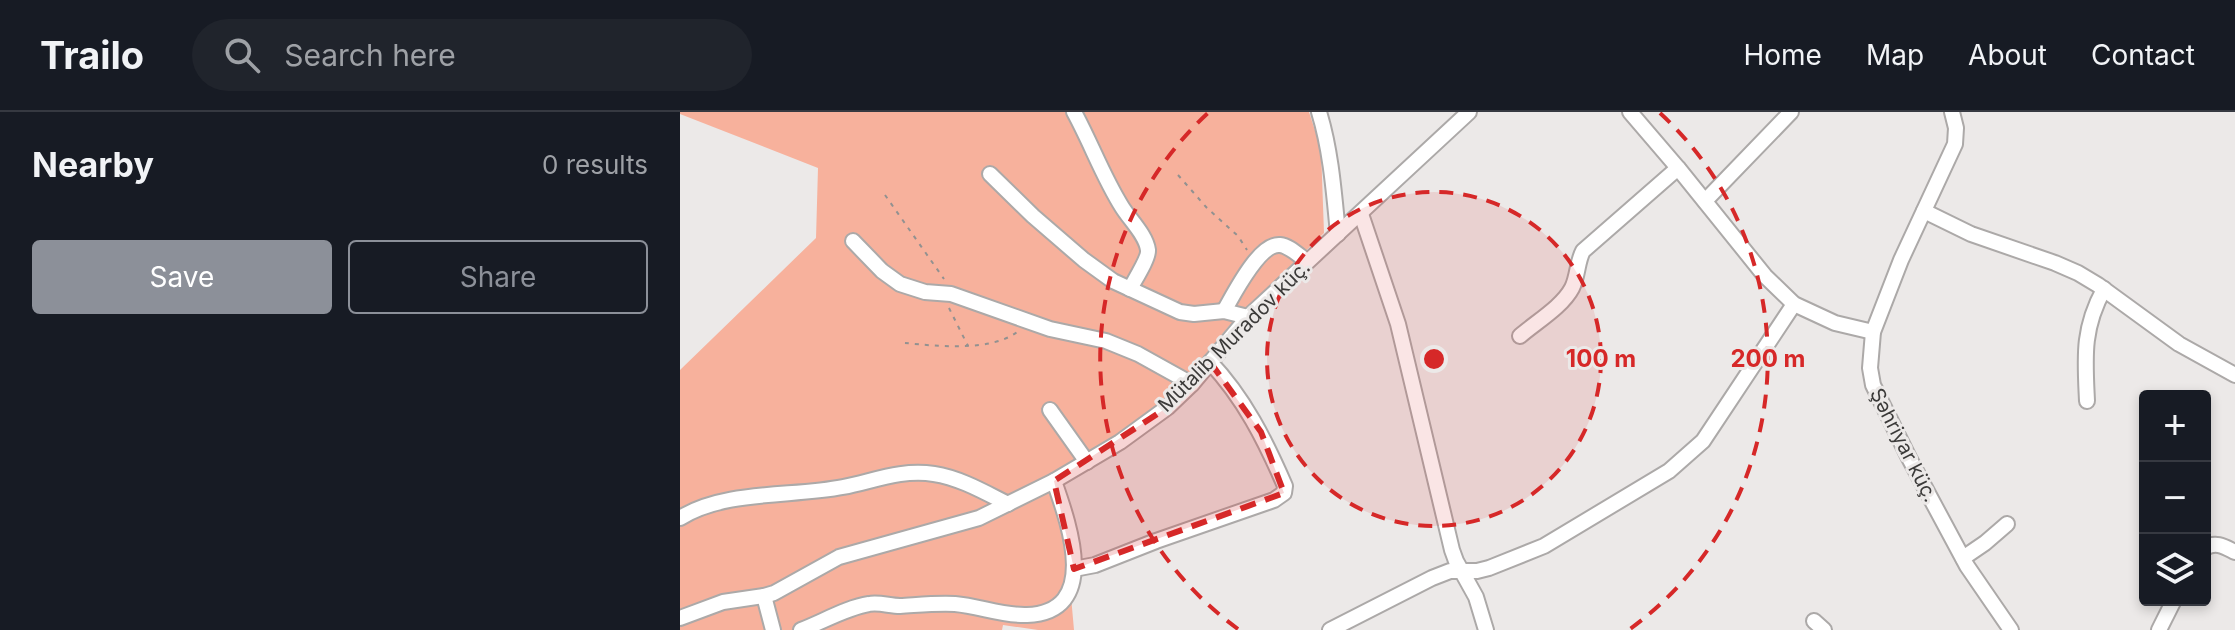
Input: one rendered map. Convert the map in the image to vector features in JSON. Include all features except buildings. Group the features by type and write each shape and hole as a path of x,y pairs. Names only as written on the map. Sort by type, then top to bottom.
{"street":[{"path":"1074,112 1102,171 1149,251 1130,289"},
{"path":"1319,112 1334,186 1338,234"},
{"name":"Mütalib Muradov küç.","path":"680,618 723,602 764,596 839,557 979,518 1054,481 1120,442 1168,407 1192,384 1248,317 1469,112"},
{"path":"1630,112 1765,276 1794,304 1835,323 1873,332"},
{"path":"1705,201 1791,112"},
{"name":"Şəhriyar küç.","path":"1952,112 1956,128 1955,144 1901,260 1873,332 1870,368 1873,385 1909,458 1963,558 2011,630"},
{"path":"1520,336 1565,299 1574,286 1583,251 1678,168"},
{"path":"990,174 1033,216 1113,281 1180,312 1224,311 1248,317"},
{"path":"1924,211 1971,234 2078,273 2179,344 2235,375"},
{"path":"1361,214 1398,324 1452,550 1476,597 1486,630"},
{"path":"853,241 882,271 900,284 925,292 951,294 1050,329 1106,341 1138,354 1192,384"},
{"path":"1224,311 1257,258 1268,248 1277,245 1286,247 1307,261"},
{"path":"2087,401 2084,351 2094,306 2104,289"},
{"path":"1330,630 1432,578 1450,571 1489,568 1544,546 1669,471 1703,441 1794,304"},
{"path":"1074,569 1095,565 1274,500 1284,493 1285,486 1261,432 1229,381 1210,362"},
{"path":"1050,410 1087,462"},
{"path":"680,518 718,502 842,487 907,472 934,474 968,484 1008,504"},
{"path":"801,630 874,603 899,606 955,604 1024,615 1041,614 1056,606 1065,599 1073,583 1074,569 1071,533 1054,481"},
{"path":"1963,558 2007,524"},
{"path":"2211,545 2220,545 2235,552"},
{"path":"764,596 773,630"},
{"path":"2159,630 2171,606"}],"path":[{"path":"1178,175 1257,258"},
{"path":"885,195 947,283 951,294 948,306 968,346"},
{"path":"905,343 953,348 968,346 1011,336 1029,322"}],"highlighted area":[{"path":"1210,362 1261,432 1284,493 1074,569 1054,481 1168,407"}],"shaded area":[{"path":"680,112 1309,112 1321,149 1324,233 1229,326 1176,390 1110,440 1046,479 1065,529 1074,630 1038,630 1003,625 1002,630 680,630 680,370 816,238 818,168"}]}
